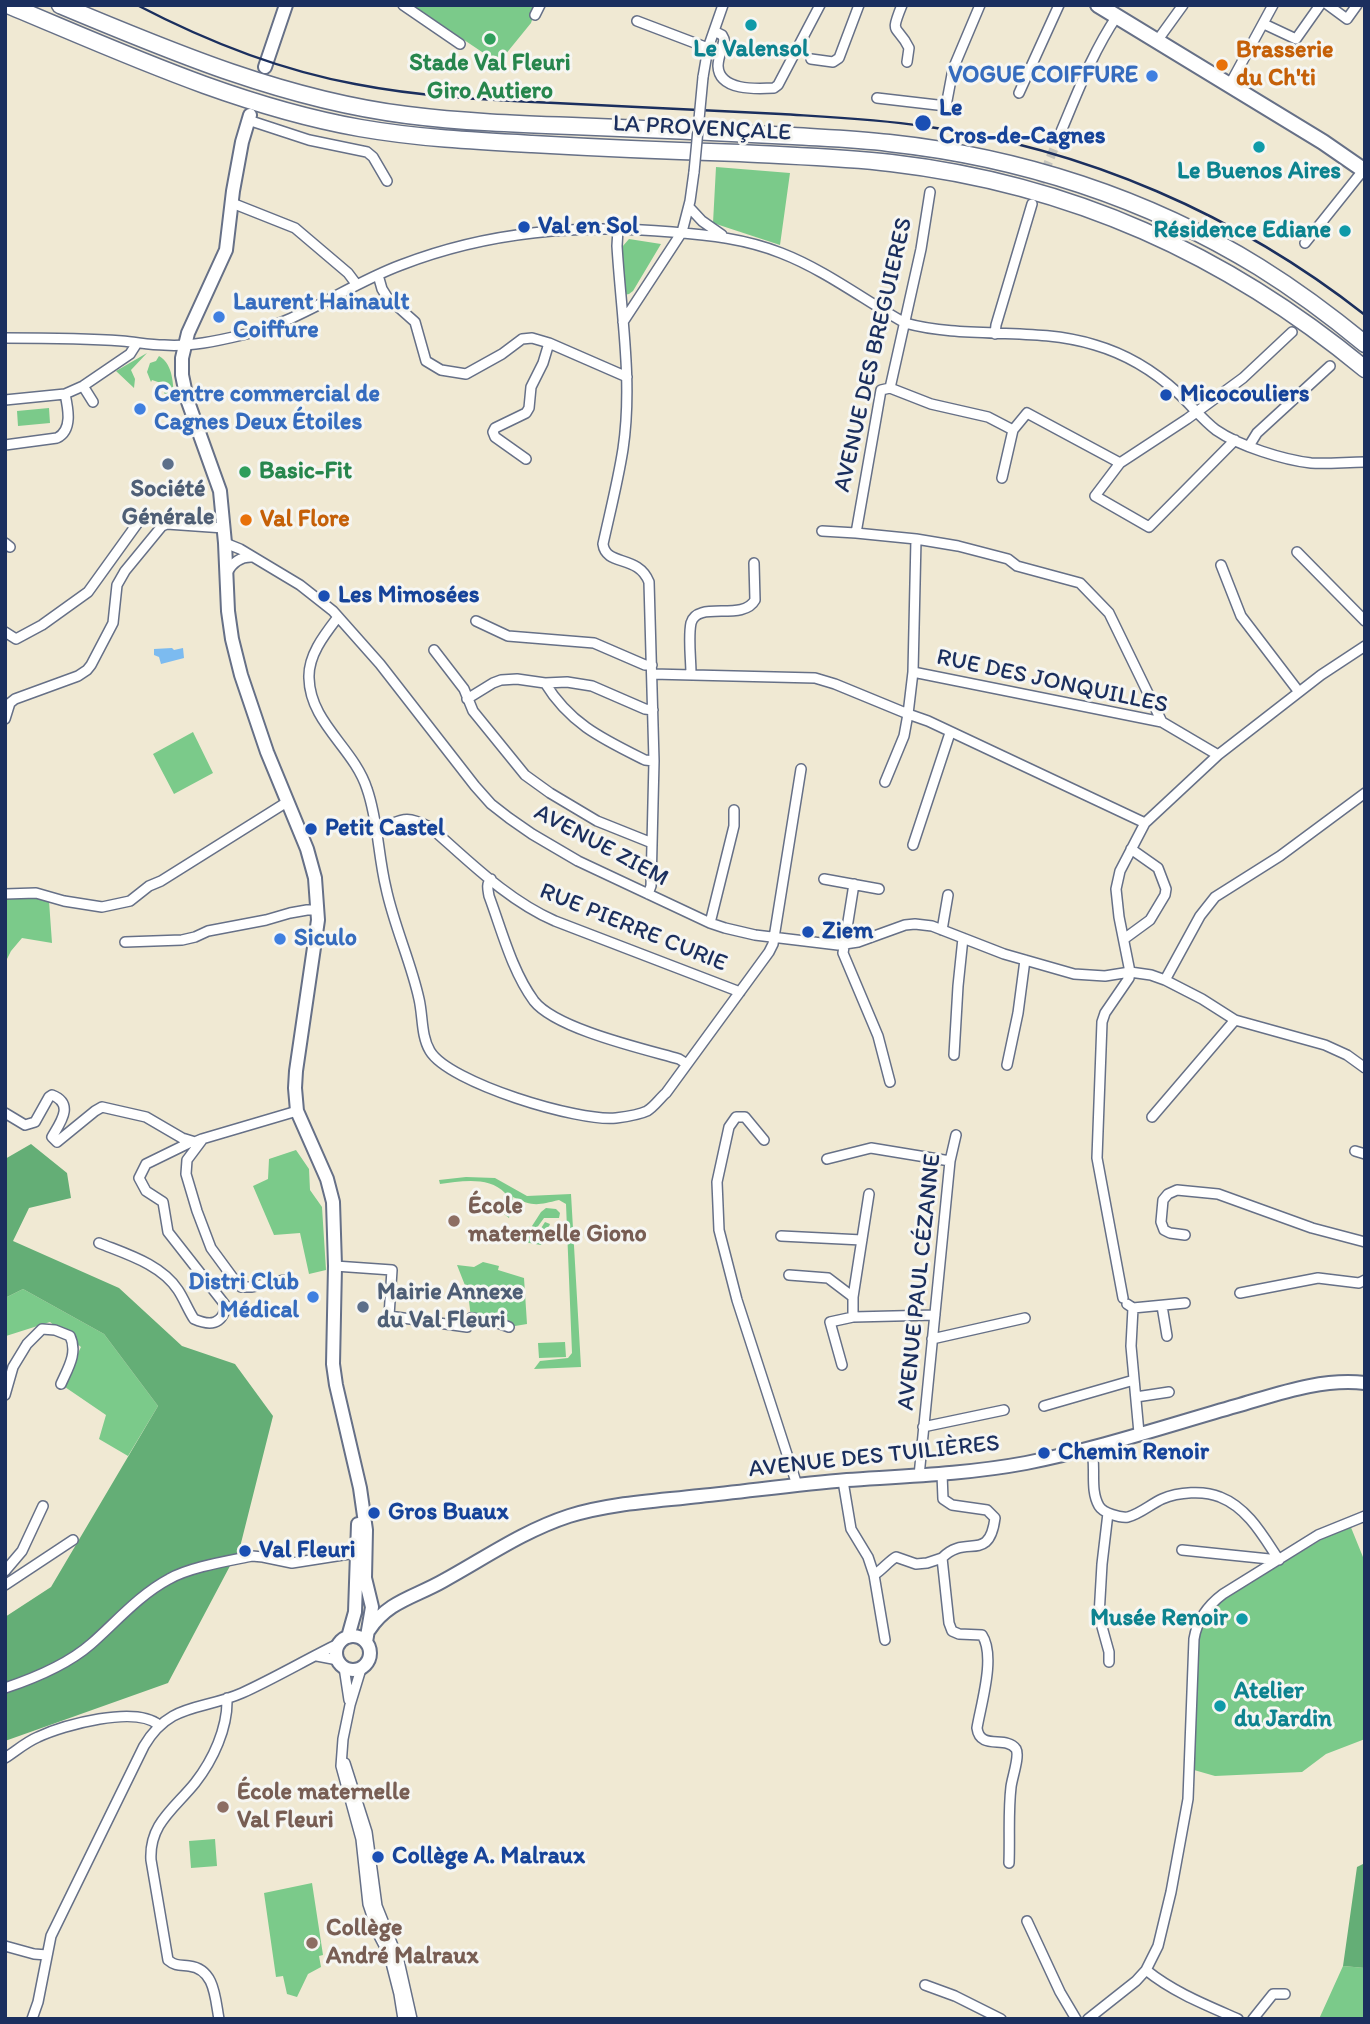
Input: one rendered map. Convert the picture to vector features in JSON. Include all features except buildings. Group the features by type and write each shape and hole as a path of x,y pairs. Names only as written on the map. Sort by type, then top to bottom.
{"highway":[{"name":"LA PROVENÇALE","path":"8,5 188,79 274,107 360,128 508,143 889,162 962,174 1029,190 1094,210 1187,250 1257,290 1365,369"},
{"name":"LA PROVENÇALE","path":"60,5 238,75 366,109 434,118 505,123 888,142 1010,164 1127,201 1210,240 1259,267 1303,296 1365,344"}],"main road":[{"path":"1098,5 1364,167"}],"street":[{"path":"265,67 286,5"},
{"path":"403,5 460,44"},
{"path":"535,15 540,5"},
{"path":"623,322 682,232 694,172 708,48 723,5"},
{"path":"714,31 724,39 719,62 721,77 728,83 743,88 774,88 820,5"},
{"path":"811,59 833,62 839,58 859,5"},
{"path":"901,5 894,25 909,48 907,62"},
{"path":"877,98 946,106 953,69 980,5"},
{"path":"1019,93 1059,5"},
{"path":"1157,41 1183,5"},
{"path":"1230,86 1273,5"},
{"path":"1264,24 1296,39 1320,5"},
{"path":"1328,5 1347,19 1357,5"},
{"path":"1060,134 1080,85 1116,16"},
{"path":"637,21 708,48"},
{"path":"315,1656 324,1656 354,1670 365,1665 370,1658 367,1636 371,1601 362,1552 360,1488 336,1385 334,1364 334,1212 331,1193 297,1111 295,1088 318,910 315,878 311,860 263,742 241,675 232,639 220,491 184,386 182,358 184,344 224,257 242,142 249,118 309,140 367,152 387,181"},
{"path":"1305,243 1364,167"},
{"name":"AVENUE DES BREGUIERES","path":"856,533 881,390 890,388 921,250 930,192"},
{"path":"232,203 295,228 348,273 357,285"},
{"path":"995,334 1032,204"},
{"path":"689,207 702,221 727,238"},
{"path":"618,229 627,377 624,448 603,548 611,557 642,569 648,578 654,761 651,886 648,894"},
{"path":"5,338 69,338 163,345 236,337 282,323 378,275 426,255 504,236 548,230 682,232 727,238 763,247 797,260 905,323 928,329 1070,339 1115,352 1165,382 1217,430 1235,440 1301,461 1365,462"},
{"path":"378,275 387,297 415,322 426,361 441,370 466,374 502,354 522,339 532,338 627,377"},
{"path":"1235,440 1149,527 1095,496 1120,463 1243,378 1292,332"},
{"path":"5,400 65,394 83,386 130,354 137,342"},
{"path":"526,459 495,437 493,432 495,428 526,413 531,387 549,343"},
{"path":"1249,446 1257,433 1330,366"},
{"path":"83,386 93,402"},
{"path":"890,388 930,404 988,417 1013,430"},
{"path":"5,444 63,435 68,414 65,394"},
{"path":"1002,478 1013,430 1027,413 1120,463"},
{"path":"5,632 16,639 42,625 88,592 142,517"},
{"path":"5,719 10,703 15,699 78,676 87,670 113,623 117,585 125,571 162,526 167,524 224,528"},
{"path":"822,531 916,539 958,546 1080,583 1109,612 1162,722"},
{"path":"884,782 904,736 908,714 913,672 916,539"},
{"name":"AVENUE ZIEM","path":"225,543 253,556 312,593 338,617 380,664 491,804 578,861 710,923 755,935 844,944 858,942 905,925 923,925 1074,974 1105,976 1130,972 1151,975 1202,999 1235,1020 1325,1045 1347,1055 1365,1068"},
{"path":"1297,552 1365,621"},
{"path":"226,575 232,564 245,556 253,556"},
{"path":"691,674 691,627 694,618 701,613 744,610 752,605 755,600 754,563"},
{"path":"1221,565 1241,616 1299,692"},
{"path":"338,617 312,656 310,691 320,716 360,771 368,789 385,887 419,999 425,1040 438,1061 449,1069 503,1094 557,1111 614,1119 646,1111 666,1093 769,952 774,936 801,769"},
{"path":"476,621 508,636 594,643 652,670 815,678 835,684 928,721 1145,823"},
{"path":"1139,1433 1128,1303 1097,1157 1102,1022 1130,972 1116,889 1120,871 1145,823 1218,755 1299,692 1365,646"},
{"path":"434,650 464,689 473,711 525,775 597,821 652,842"},
{"name":"RUE DES JONQUILLES","path":"913,672 1162,722 1218,755"},
{"path":"467,699 501,680 517,679 592,686 653,710"},
{"path":"545,683 566,712 579,723 645,760 654,761"},
{"path":"913,845 950,733"},
{"path":"1165,980 1200,916 1215,897 1280,856 1365,793"},
{"path":"5,894 36,893 102,907 130,901 149,886 287,802"},
{"path":"710,923 734,826 734,810"},
{"name":"RUE PIERRE CURIE","path":"376,830 402,818 419,821 430,827 509,895 540,915 740,992"},
{"path":"1124,939 1150,920 1166,889 1158,868 1131,849"},
{"path":"491,879 487,888 489,896 520,978 544,1011 568,1024 687,1063"},
{"path":"824,879 879,889"},
{"path":"854,884 843,953 878,1036 890,1082"},
{"path":"942,930 948,895"},
{"path":"125,942 182,940 208,931 307,909 318,910"},
{"path":"954,1055 963,938"},
{"path":"1007,1065 1025,960"},
{"path":"1152,1116 1235,1020"},
{"path":"5,1113 25,1125 35,1122 52,1095 62,1101 65,1111 52,1137 57,1142 102,1107 146,1117 191,1142"},
{"path":"99,1243 139,1259 168,1278 194,1319 210,1324 217,1323 226,1306 168,1232 163,1202 146,1191 139,1178 142,1168 191,1142 297,1111"},
{"path":"764,1140 745,1117 736,1117 729,1127 717,1182 719,1230 737,1300 797,1485"},
{"name":"AVENUE PAUL CÉZANNE","path":"919,1475 950,1161 956,1135"},
{"path":"202,1139 187,1160 186,1174 211,1248 241,1287 284,1280 289,1286"},
{"path":"827,1159 871,1148 950,1161"},
{"path":"1185,1235 1164,1230 1161,1223 1163,1200 1177,1190 1218,1194 1312,1228 1365,1242"},
{"path":"853,1317 853,1297 869,1194"},
{"path":"781,1236 862,1240"},
{"path":"335,1266 392,1270 389,1316 467,1327 471,1318 509,1327"},
{"path":"789,1275 828,1278 853,1297"},
{"path":"1240,1293 1318,1278 1359,1283 1365,1280"},
{"path":"1128,1303 1162,1306 1185,1303"},
{"path":"1162,1306 1167,1336"},
{"path":"842,1365 830,1322 853,1317 935,1315"},
{"path":"932,1339 1025,1318"},
{"path":"5,1395 13,1367 27,1344 42,1329 55,1330 70,1336 75,1346 61,1384"},
{"path":"1044,1406 1134,1380"},
{"name":"AVENUE DES TUILIÈRES","path":"367,1636 377,1619 398,1602 442,1582 514,1539 592,1510 797,1485 942,1474 1027,1462 1091,1447 1303,1387 1348,1381 1365,1383"},
{"path":"1136,1397 1169,1392"},
{"path":"923,1427 1004,1410"},
{"path":"1091,1447 1096,1499 1100,1508 1108,1513 1127,1517 1162,1499 1180,1494 1218,1496 1233,1503 1244,1513 1279,1560"},
{"path":"874,1575 896,1557 916,1564 927,1563 942,1558 953,1548 977,1546 992,1537 995,1518 987,1510 952,1505 943,1499 942,1474"},
{"path":"843,1481 851,1529 868,1557 874,1575 885,1640"},
{"path":"5,1571 22,1551 43,1506"},
{"path":"1108,1513 1099,1616 1109,1652 1109,1662"},
{"path":"1088,2019 1136,1981 1146,1970 1158,1946 1188,1799 1195,1630 1203,1615 1215,1600 1318,1535 1365,1516"},
{"path":"5,1585 73,1540"},
{"path":"1182,1550 1279,1560"},
{"path":"350,1705 336,1651 344,1640 355,1612 362,1552"},
{"path":"5,1688 42,1674 75,1656 126,1611 169,1578 182,1573 252,1556 292,1563 362,1552"},
{"path":"942,1558 952,1631 982,1635 986,1641 988,1664 976,1728 978,1735 982,1739 1010,1745 1018,1754 1011,1787 1010,1863"},
{"path":"355,1612 371,1601"},
{"name":"AVENUE DES TUILIÈRES","path":"371,1601 398,1602"},
{"path":"32,2019 51,1936 144,1745 159,1725 180,1712 241,1693 344,1640 367,1636"},
{"path":"360,1669 343,1739 341,1766 360,1839 368,1904 391,1963 400,1994 403,2019"},
{"path":"219,2019 208,1975 197,1968 174,1965 168,1960 150,1860 150,1846 154,1832 163,1819 207,1766 227,1714 227,1698"},
{"path":"5,1758 38,1737 98,1719 114,1716 148,1718 159,1725"},
{"path":"342,1755 367,1832 377,1906 399,1961 411,2019"},
{"path":"1027,1921 1060,1992 1076,2019"},
{"path":"5,1945 47,1955"},
{"path":"1146,1970 1159,1981 1238,2019"},
{"path":"925,1985 964,2000 1001,2019"},
{"path":"1253,2019 1273,1994 1285,1994"}],"green space":[{"name":"Stade Val Fleuri Giro Autiero","path":"412,5 537,5 531,23 496,66 484,57 485,54"},
{"path":"716,167 790,173 780,245 713,223"},
{"path":"629,239 661,244 633,291 624,295 622,247"},
{"path":"147,353 131,370 135,379 134,388 116,371"},
{"path":"159,356 170,370 174,401 164,393 166,390 161,383 151,382 147,372 150,363 156,361"},
{"path":"49,408 50,423 18,426 17,411"},
{"path":"193,732 213,773 174,794 153,754"},
{"path":"24,896 49,901 52,943 22,938 5,963 5,899"},
{"path":"31,1144 67,1173 71,1198 29,1208 13,1241 119,1288 182,1346 235,1364 273,1416 240,1547 168,1683 5,1741 5,1617 51,1587 158,1406 104,1334 23,1289 5,1298 5,1159"},
{"path":"296,1150 309,1169 310,1190 322,1207 326,1270 309,1274 300,1233 274,1235 253,1186 268,1179 269,1159"},
{"path":"495,1178 527,1196 571,1194 581,1367 534,1369 540,1361 568,1358 572,1353 566,1204 559,1200 531,1204 513,1197 509,1218 504,1214 505,1193 491,1184 474,1181 440,1184 439,1180"},
{"path":"546,1208 556,1209 560,1213 559,1218 544,1218 534,1229 532,1226"},
{"path":"545,1222 550,1224 541,1245 524,1242 528,1236 538,1232"},
{"path":"483,1262 524,1278 527,1324 509,1327 471,1318 468,1293 457,1265 474,1267"},
{"path":"23,1289 104,1334 158,1406 128,1456 99,1439 106,1415 62,1385 81,1347 50,1322 6,1336 5,1339 5,1298"},
{"path":"565,1342 566,1357 539,1358 538,1343"},
{"path":"1350,1525 1365,1562 1365,1739 1326,1754 1302,1772 1215,1776 1194,1770 1196,1638 1201,1618 1218,1602"},
{"path":"215,1839 217,1866 191,1868 189,1841"},
{"path":"1365,1863 1365,1968 1343,1966 1357,1867"},
{"path":"312,1883 323,1955 319,1956 321,1967 308,1974 297,1997 287,1994 283,1976 276,1977 264,1893"},
{"path":"1343,1966 1365,1968 1365,2019 1319,2019"}],"water":[{"path":"183,648 184,658 161,664 159,657 154,655 154,649"}],"tunnel":[{"path":"1035,195 1060,134"}],"railway":[{"path":"137,5 189,31 243,53 299,71 380,88 480,99 870,120 983,136 1100,169 1157,191 1265,246 1365,315"}],"place":[{"name":"Le Valensol","path":"751,25"},
{"name":"Stade Val Fleuri Giro Autiero","path":"490,39"},
{"name":"Brasserie du Ch'ti","path":"1222,65"},
{"name":"VOGUE COIFFURE","path":"1152,76"},
{"name":"Le Cros-de-Cagnes","path":"923,123"},
{"name":"Le Buenos Aires","path":"1259,147"},
{"name":"Val en Sol","path":"524,227"},
{"name":"Résidence Ediane","path":"1345,231"},
{"name":"Laurent Hainault Coiffure","path":"219,317"},
{"name":"Micocouliers","path":"1166,395"},
{"name":"Centre commercial de Cagnes Deux Étoiles","path":"140,409"},
{"name":"Société Générale","path":"168,464"},
{"name":"Basic-Fit","path":"245,472"},
{"name":"Val Flore","path":"246,520"},
{"name":"Les Mimosées","path":"324,596"},
{"name":"Petit Castel","path":"311,829"},
{"name":"Ziem","path":"808,932"},
{"name":"Siculo","path":"280,939"},
{"name":"École maternelle Giono","path":"454,1221"},
{"name":"Distri Club Médical","path":"313,1297"},
{"name":"Mairie Annexe du Val Fleuri","path":"363,1307"},
{"name":"Chemin Renoir","path":"1044,1453"},
{"name":"Gros Buaux","path":"374,1513"},
{"name":"Val Fleuri","path":"245,1551"},
{"name":"Musée Renoir","path":"1242,1619"},
{"name":"Atelier du Jardin","path":"1220,1706"},
{"name":"École maternelle Val Fleuri","path":"223,1807"},
{"name":"Collège A. Malraux","path":"378,1857"},
{"name":"Collège André Malraux","path":"312,1943"}]}
